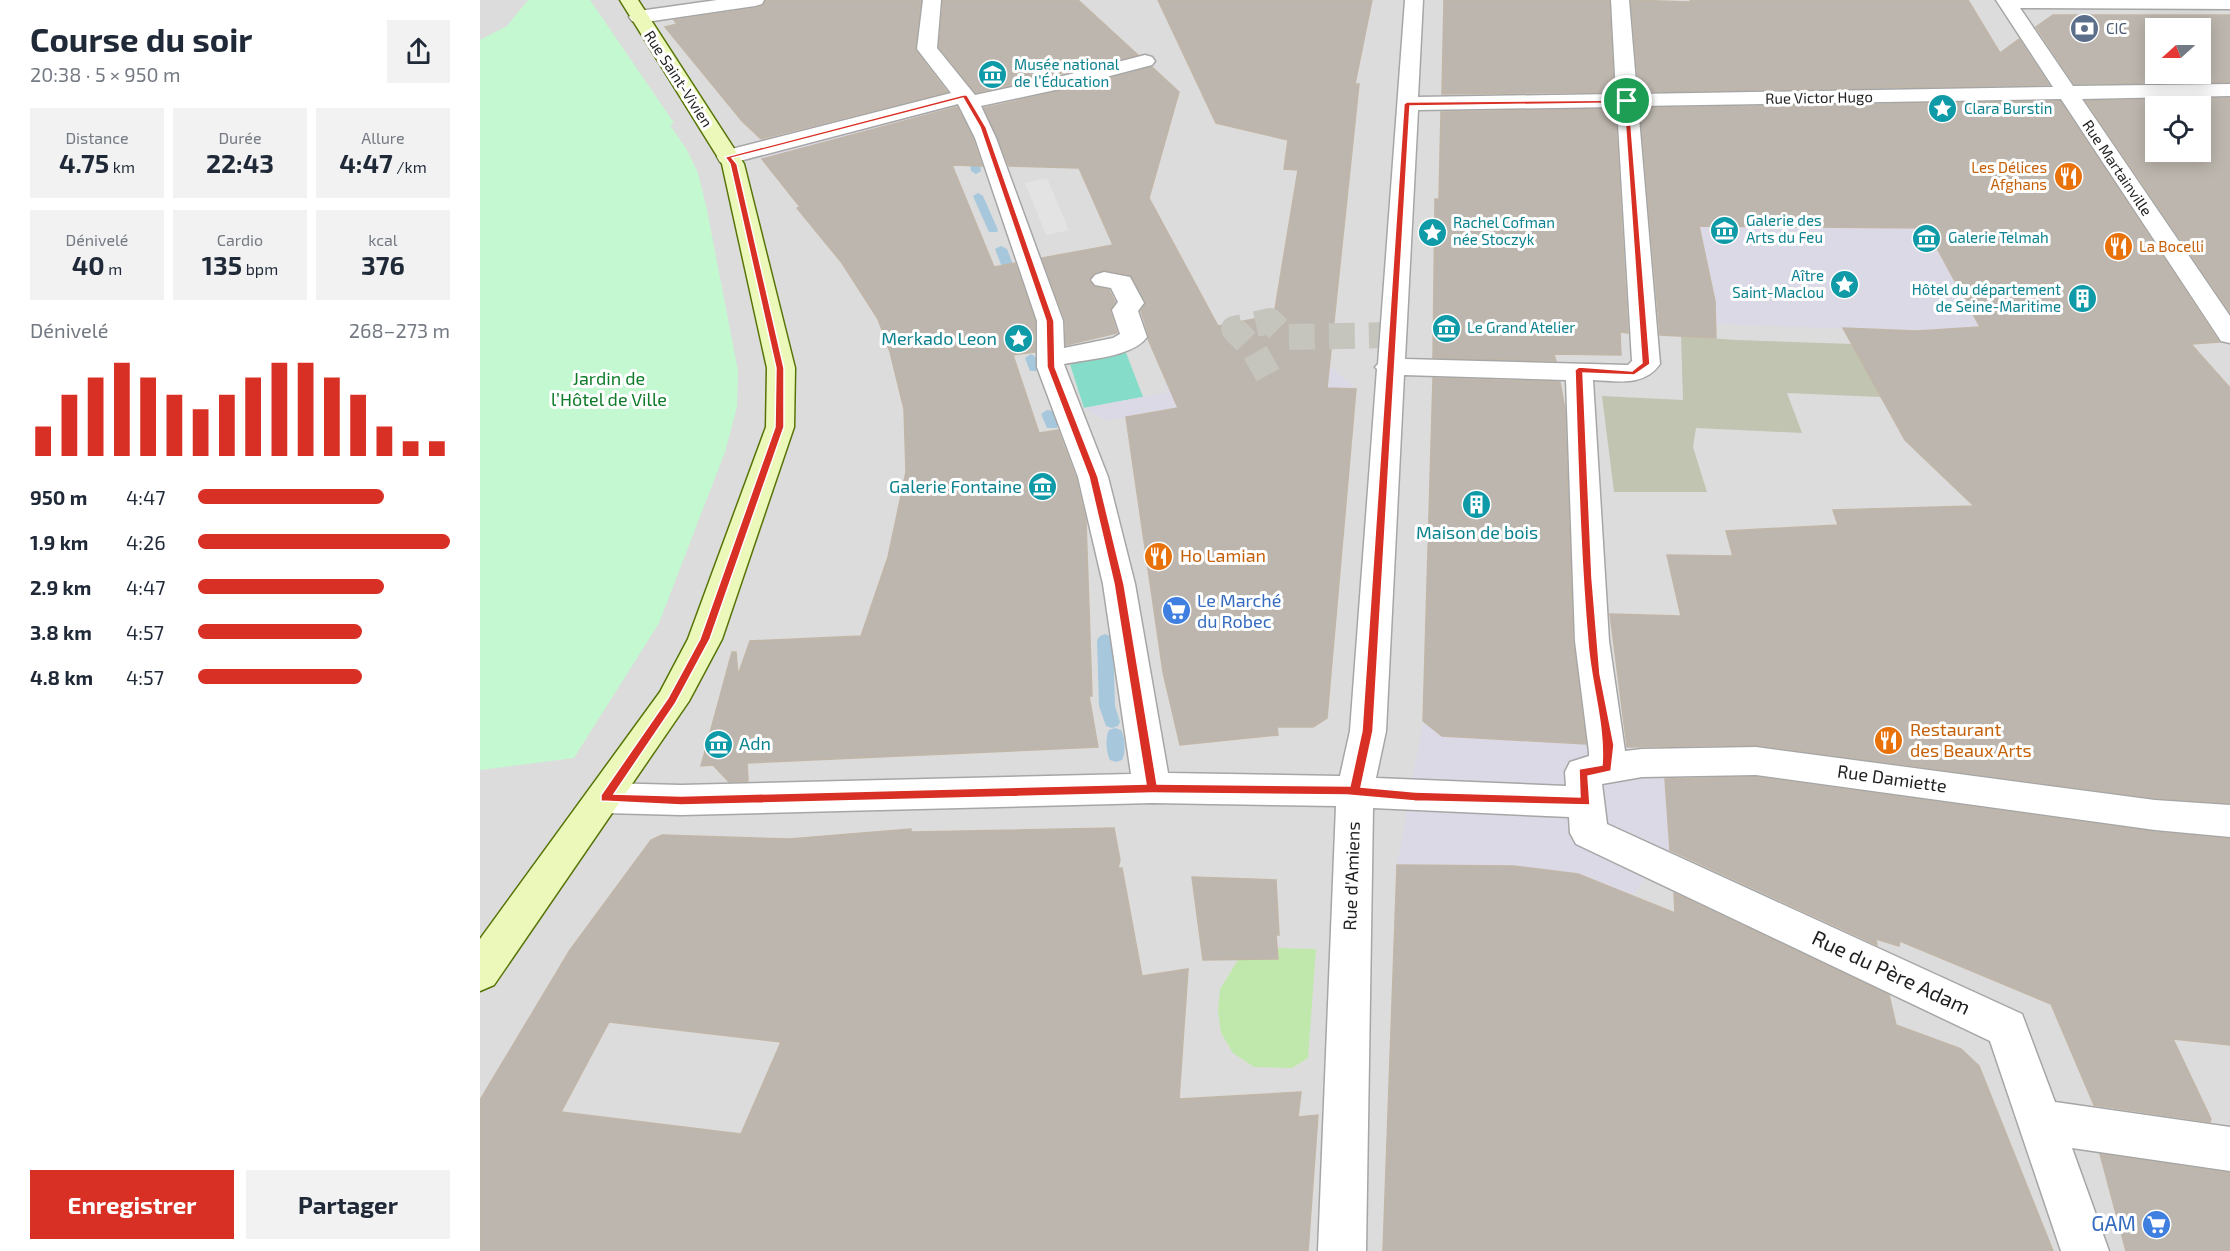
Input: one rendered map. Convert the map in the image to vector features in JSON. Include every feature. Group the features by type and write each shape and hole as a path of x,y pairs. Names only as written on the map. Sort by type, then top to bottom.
{"street":[{"path":"634,9 755,0"},
{"path":"932,0 927,49 967,99 983,127 1050,321 1051,367 1093,477 1119,584 1152,789"},
{"name":"Rue d'Amiens","path":"1342,1251 1354,791 1368,731 1389,367 1414,0"},
{"path":"1389,367 1634,373 1646,364 1620,0"},
{"path":"2006,1 2230,3"},
{"name":"Rue Martainville","path":"2006,1 2230,335"},
{"name":"Rue Saint-Vivien","path":"480,972 672,701 705,639 780,427 780,368 733,164 634,9"},
{"path":"728,157 967,99 1060,83 1145,62"},
{"name":"Rue Victor Hugo","path":"1407,104 2230,90"},
{"path":"1051,358 1121,345 1134,337 1125,310 1131,303 1121,282 1104,280"},
{"path":"1579,370 1587,578 1595,674 1609,745 1607,768"},
{"name":"Rue Damiette","path":"1586,802 1582,772 1642,763 1756,761 2156,815 2230,821"},
{"path":"605,798 681,800 1152,789 1354,791 1415,796 1586,802"},
{"name":"Rue du Père Adam","path":"1586,802 1589,833 2007,1028 2085,1251"},
{"path":"2040,1122 2230,1149"}],"shaded area":[{"path":"480,0 2230,0 2230,1251 480,1251"},
{"path":"937,97 949,112 762,159 753,140 792,134 791,131"},
{"path":"1047,178 1069,230 1046,235 1025,183"},
{"path":"1699,226 1926,228 1979,327 1917,331 1716,324 1716,311 1705,310 1693,239 1702,239"},
{"path":"1681,336 1944,347 1887,407 1880,397 1787,393 1802,433 1696,428 1693,447 1707,492 1614,492 1602,396 1683,400"},
{"path":"1268,361 1329,365 1356,389 1276,387 1275,391 1106,421 1084,408 1168,392 1165,383"},
{"path":"1423,721 1442,736 1614,746 1654,746 1665,777 1670,848 1632,896 1576,874 1513,866 1397,865"}],"green space":[{"name":"Jardin de l’Hôtel de Ville","path":"528,0 590,0 674,123 670,125 687,150 698,173 707,210 738,371 737,407 725,452 659,623 574,758 480,770 480,40 507,26"},
{"path":"1125,350 1143,397 1084,408 1069,361"},
{"path":"1277,948 1316,949 1308,1058 1292,1068 1254,1067 1233,1053 1221,1033 1218,1010 1220,989 1238,960 1277,959"}],"building":[{"path":"766,0 921,0 915,50 947,92 761,139 742,121 665,27 677,24 674,20 756,8 763,6"},
{"path":"943,0 1078,0 1138,55 976,93 939,47"},
{"path":"1158,0 1372,0 1355,84 1359,84 1327,388 1356,389 1327,718 1313,727 1277,727 1278,735 1180,745 1163,672 1126,417 1178,408 1148,339 1141,311 1146,302 1130,275 1104,270 1094,273 1089,281 1095,287 1109,290 1115,302 1110,311 1117,333 1066,345 1065,320 1042,258 1113,245 1079,168 1009,166 984,108 1152,67 1179,92 1149,198 1218,326 1274,315 1298,170 1284,169 1288,140 1216,123"},
{"path":"1444,0 1609,0 1614,92 1442,94"},
{"path":"1631,0 1690,2 1690,0 1968,0 2000,53 2019,39 2049,85 1639,92"},
{"path":"2053,15 2230,15 2230,82 2211,82 2211,18 2145,18 2145,83 2074,84 2036,27"},
{"path":"2211,98 2230,98 2230,312 2086,101 2145,100 2145,162 2211,162"},
{"path":"2060,101 2219,342 2191,344 2230,388 2230,803 2155,798 1756,745 1627,747 1610,614 1681,616 1667,555 1733,556 1726,531 1838,525 1833,510 1974,506 1905,440 1843,328 1917,331 1980,327 1926,228 1699,226 1715,301 1716,338 1660,335 1640,108"},
{"path":"957,107 973,139 982,166 952,165 994,267 1015,263 1035,321 1035,352 1013,355 1039,433 1058,430 1076,478 1086,521 1092,696 1089,696 1098,747 747,763 748,781 729,782 713,765 701,766 732,652 736,652 738,675 750,641 861,636 888,557 906,472 904,409 890,352 878,319 842,263 797,208 800,207 762,159"},
{"path":"1615,109 1628,333 1620,332 1621,355 1554,354 1556,361 1433,358 1435,199 1439,199 1441,112"},
{"path":"1433,378 1560,382 1565,409 1573,641 1586,744 1442,736 1423,721"},
{"path":"1756,777 2155,832 2230,839 2230,1045 2173,1039 2211,1119 2210,1122 2094,1105 2051,1004 1900,941 1899,946 1876,939 1877,945 1670,850 1665,779"},
{"path":"1114,828 1120,860 1118,868 1122,868 1142,976 1188,969 1179,1099 1301,1092 1298,1117 1318,1115 1308,1251 480,1251 480,1100 570,950 651,840 662,835 789,839 911,829 911,832","holes":["609,1022 781,1042 741,1134 561,1112"]},
{"path":"1397,865 1513,866 1578,874 1675,913 1674,893 1889,995 1896,1025 1961,1049 1979,1066 2053,1251 1383,1251"},
{"path":"1192,877 1276,880 1278,959 1203,960"},
{"path":"2100,1154 2230,1173 2230,1251 2126,1251"}],"waterway":[{"path":"965,118 971,136"},
{"path":"974,157 976,171"},
{"path":"978,196 983,208"},
{"path":"985,211 993,230"},
{"path":"1001,249 1013,280"},
{"path":"1031,358 1034,368"},
{"path":"1039,385 1042,394"},
{"path":"1047,414 1052,425"},
{"path":"1105,640 1107,706 1112,722"},
{"path":"1115,734 1116,755"}],"tunnel":[{"path":"1268,375 1254,350 1234,329 1270,321 1286,337 1391,335"}],"place":[{"name":"CIC","path":"2085,29"},
{"name":"Musée national de l’Éducation","path":"993,74"},
{"name":"Clara Burstin","path":"1943,109"},
{"name":"Les Délices Afghans","path":"2068,177"},
{"name":"Galerie des Arts du Feu","path":"1725,230"},
{"name":"Rachel Cofman née Stoczyk","path":"1432,232"},
{"name":"Galerie Telmah","path":"1927,238"},
{"name":"La Bocelli","path":"2118,247"},
{"name":"Aître Saint-Maclou","path":"1845,285"},
{"name":"Hôtel du département de Seine-Maritime","path":"2082,299"},
{"name":"Le Grand Atelier","path":"1446,328"},
{"name":"Merkado Leon","path":"1018,339"},
{"name":"Galerie Fontaine","path":"1043,487"},
{"name":"Maison de bois","path":"1477,504"},
{"name":"Ho Lamian","path":"1159,556"},
{"name":"Le Marché du Robec","path":"1176,611"},
{"name":"Restaurant des Beaux Arts","path":"1889,740"},
{"name":"Adn","path":"718,744"},
{"name":"GAM","path":"2157,1224"}],"route":[{"path":"1627,101 1407,104 1368,731 1354,791 1152,789 681,800 605,798 672,701 705,639 780,427 780,368 733,164 728,157 965,96 983,127 1050,321 1051,367 1093,477 1119,584 1152,789 1347,791 1415,796 1586,802 1582,772 1607,768 1609,745 1595,674 1587,578 1579,370 1634,373 1646,364 1627,101"}]}
